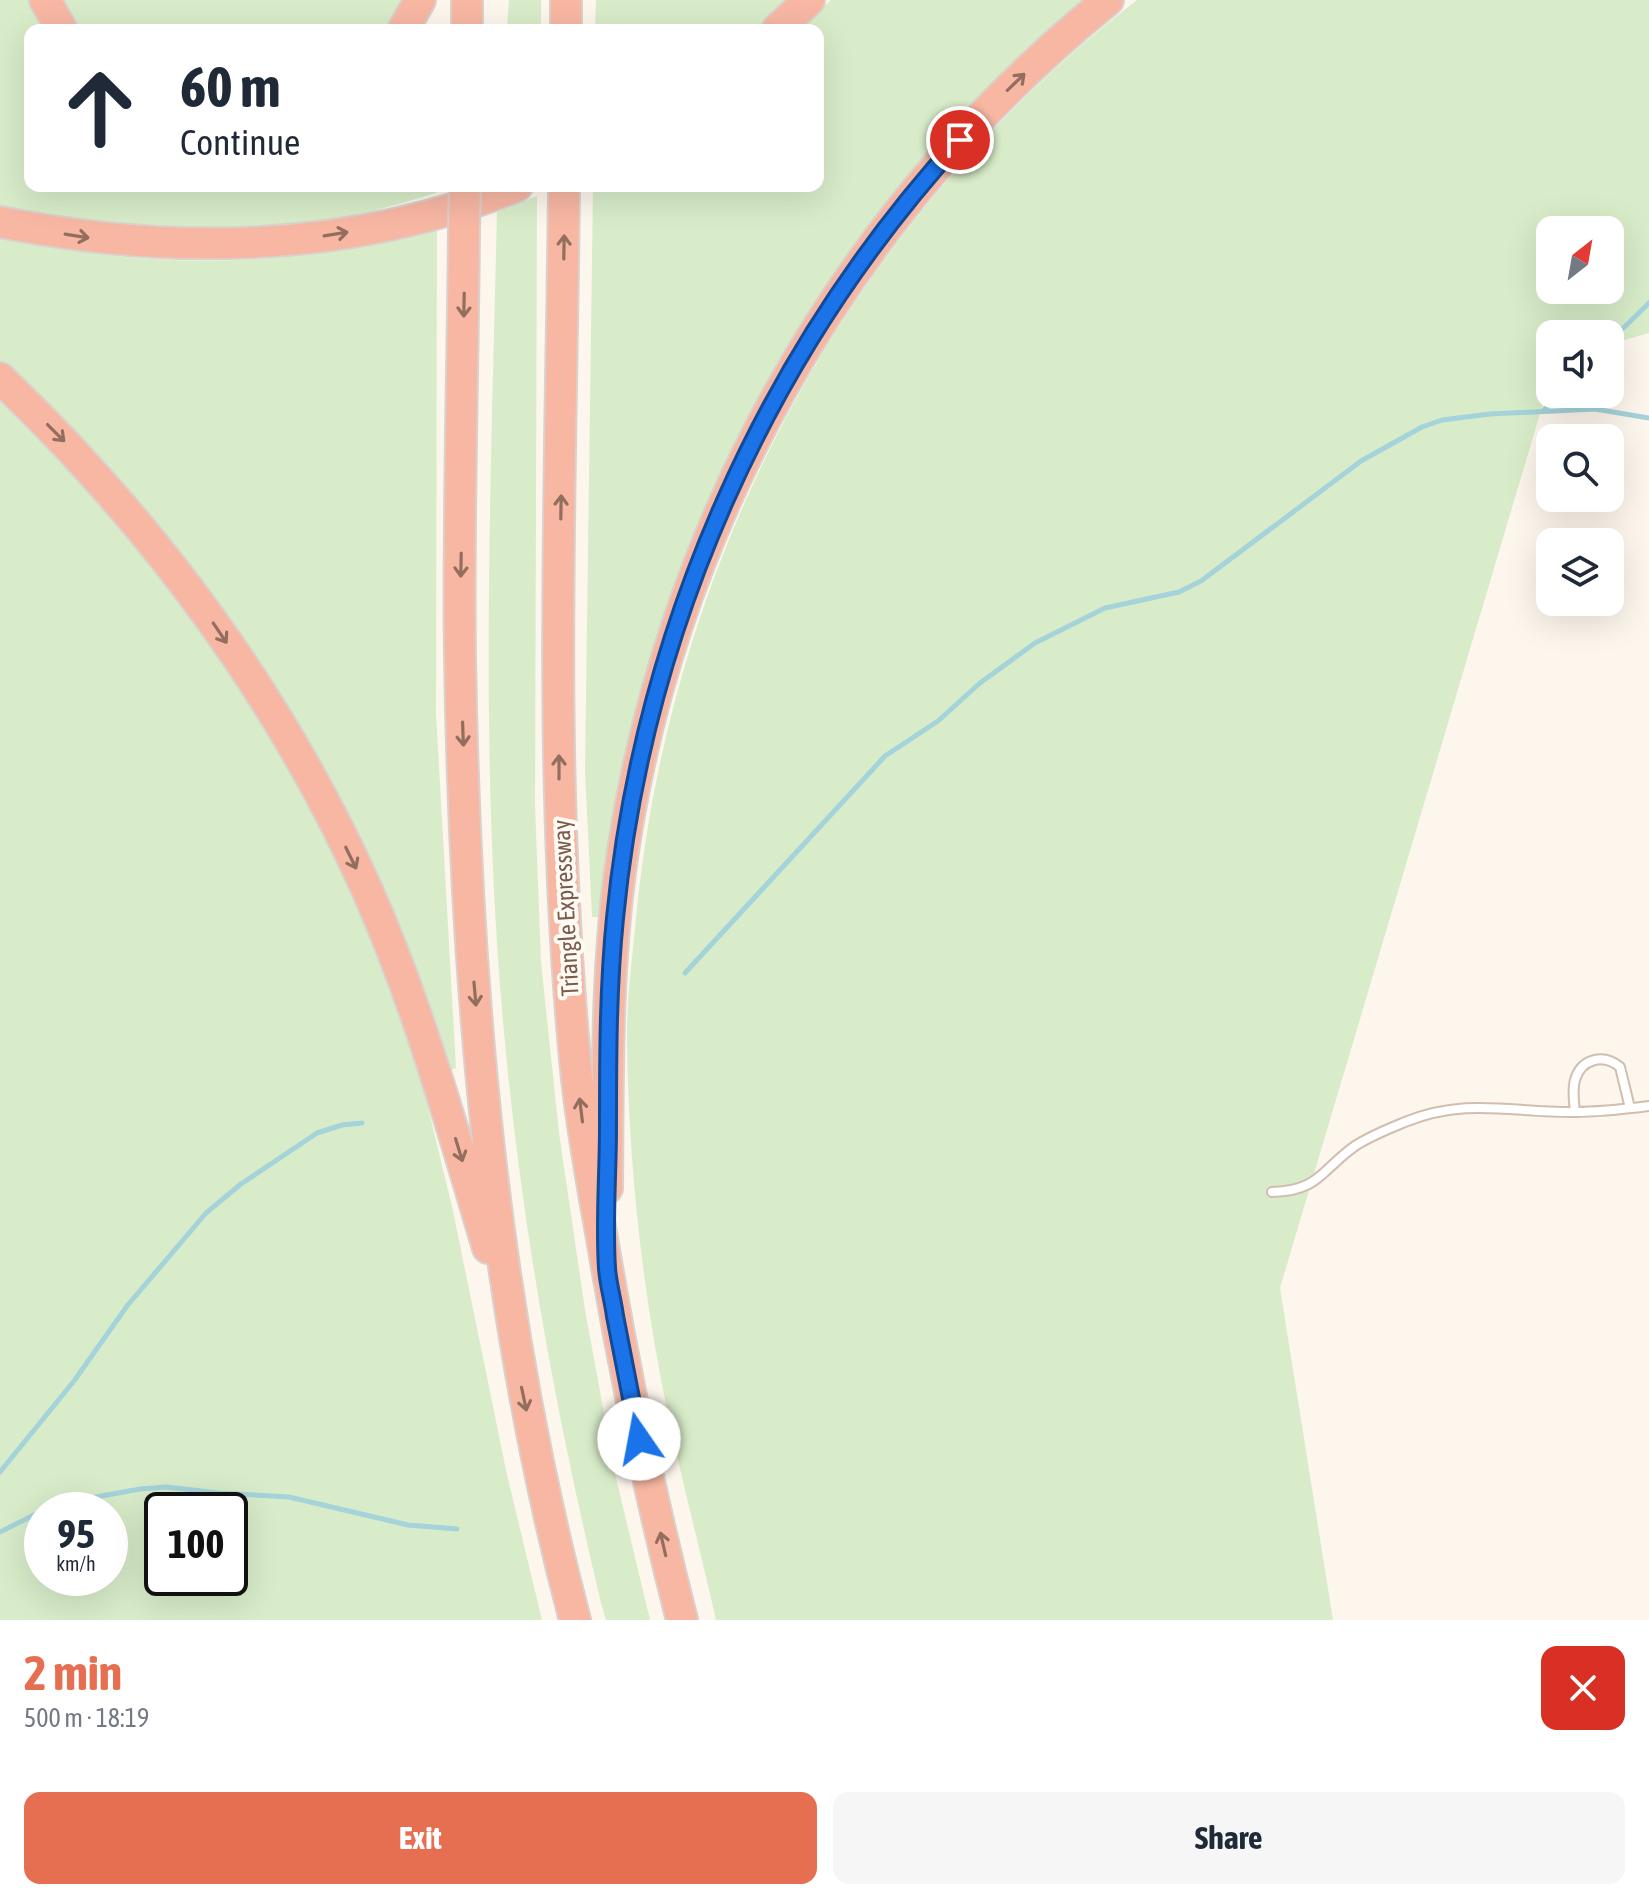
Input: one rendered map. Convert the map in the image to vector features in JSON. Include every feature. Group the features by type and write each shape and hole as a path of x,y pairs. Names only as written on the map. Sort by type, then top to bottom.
{"highway":[{"path":"45,0 59,24"},
{"path":"406,24 420,0"},
{"path":"467,0 467,24"},
{"path":"566,0 566,24"},
{"path":"783,24 809,0"},
{"path":"607,1270 609,1008 620,872 636,779 659,680 705,548 742,463 786,380 876,241 976,123 1043,56 1108,0"},
{"path":"465,192 460,656 468,884 483,1087 511,1323 542,1486 575,1620"},
{"path":"0,222 94,238 147,243 248,244 310,238 398,222 445,211 500,192"},
{"name":"Triangle Expressway","path":"564,192 559,666 563,880 577,1078 607,1270 641,1450 682,1620"},
{"path":"0,378 107,487 176,572 245,669 310,778 368,891 416,1013 511,1323"}],"lane":[{"path":"1575,1112 1574,1083 1577,1075 1586,1063 1600,1059 1610,1060 1620,1067 1630,1108"},
{"path":"1272,1192 1306,1187 1371,1136 1434,1111 1466,1107 1575,1112 1649,1106"}],"green space":[{"path":"0,0 33,0 46,24 24,24 24,192 436,192 329,221 221,232 108,227 0,207"},
{"path":"57,0 407,0 393,24 71,24"},
{"path":"509,0 541,0 541,24 507,24"},
{"path":"596,0 789,0 763,24 595,24"},
{"path":"831,0 1093,0 854,254 644,695 621,779 604,917 592,917 585,771 593,192 824,192 824,24 805,24"},
{"path":"1137,0 1649,0 1649,333 1624,340 1624,320 1536,320 1536,408 1542,408 1280,1288 1333,1620 716,1620 660,1373 639,1233 631,1139 628,998 655,785 688,655 734,529 791,408 861,293 942,187 1034,88"},
{"path":"537,196 535,806 541,962 559,1133 585,1310 616,1478 650,1620 606,1620 601,1603 541,1314 519,1168 503,1021 491,819 489,718 497,212"},
{"path":"437,229 436,713 456,1068 446,1072 301,739 0,364 0,237 106,255 214,261 305,255"},
{"path":"0,394 98,495 233,674 326,830 370,933 407,1034 427,1103 453,1211 507,1475 542,1620 0,1620"}],"waterway":[{"path":"1624,327 1649,303"},
{"path":"1543,411 1546,408"},
{"path":"685,973 885,756 938,721 980,683 1035,643 1105,608 1179,592 1201,581 1361,461 1422,427 1442,420 1490,414 1595,409 1649,418"},
{"path":"0,1472 74,1381 127,1306 206,1213 241,1184 317,1133 362,1123"},
{"path":"124,1492 166,1487 289,1497 408,1525 457,1529"},
{"path":"0,1532 24,1520"}],"route":[{"path":"639,1439 607,1270 608,1021 620,872 647,728 687,594 723,505 763,422 809,340 858,266 960,140"}]}
